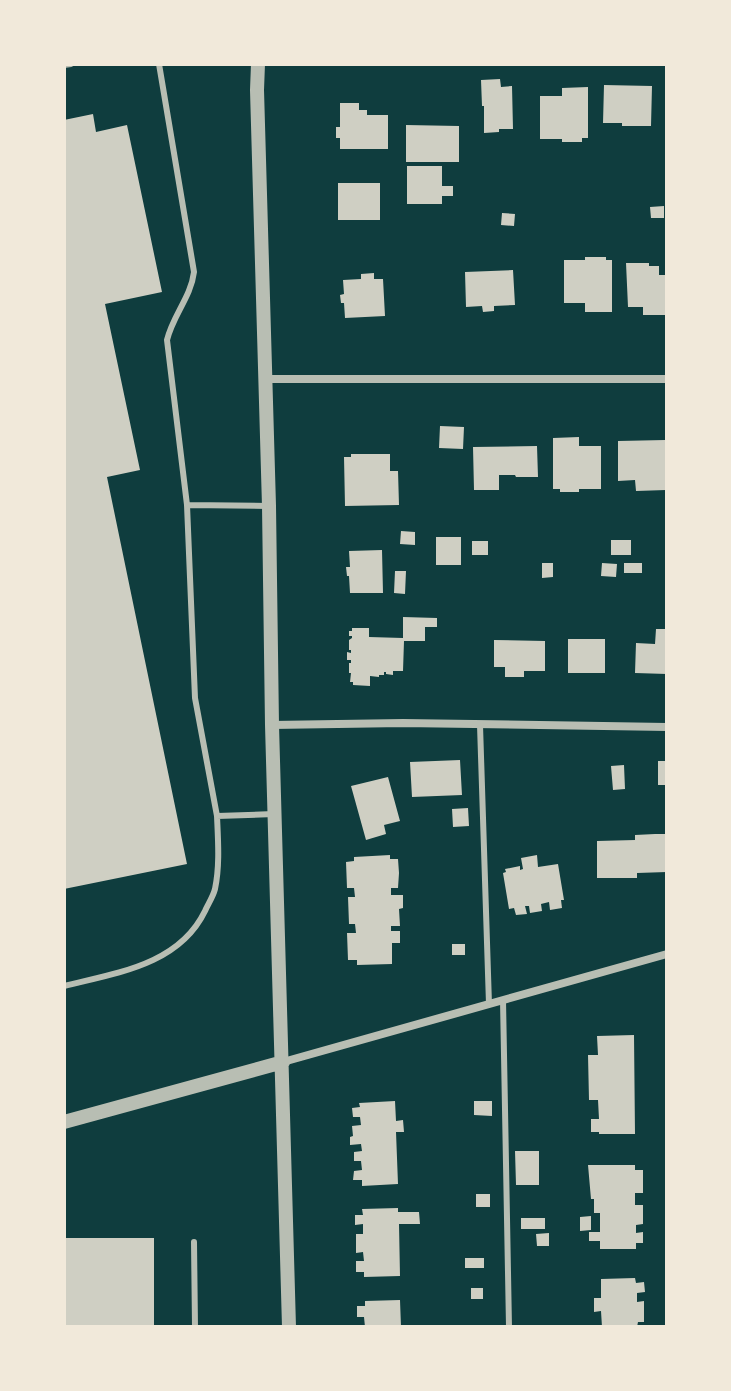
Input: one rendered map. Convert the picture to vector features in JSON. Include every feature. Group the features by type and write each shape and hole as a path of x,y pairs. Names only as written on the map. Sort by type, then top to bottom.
{"street":[{"path":"258,64 274,814 289,1327"},
{"path":"266,379 667,379"},
{"path":"272,725 403,723 667,727"},
{"path":"64,1122 667,954"}],"lane":[{"path":"64,65 71,64"},
{"path":"64,986 166,955 184,941 200,921 214,892 219,861 217,816 195,698 187,505 167,340 170,326 192,287 194,272 159,64"},
{"path":"187,505 269,506"},
{"path":"480,725 489,1004"},
{"path":"217,816 274,814"},
{"path":"503,1000 509,1327"},
{"path":"194,1242 195,1327"}],"building":[{"path":"500,79 501,87 512,86 513,129 484,133 481,80"},
{"path":"604,85 652,86 651,126 603,123"},
{"path":"588,87 588,138 582,138 582,142 540,139 540,96 562,96 562,88"},
{"path":"340,103 359,103 359,110 367,110 367,115 388,115 388,149 340,149 336,127 340,127"},
{"path":"93,114 96,132 127,125 162,292 105,304 140,470 107,477 187,864 64,889 64,120"},
{"path":"406,125 459,126 459,162 406,162"},
{"path":"407,166 442,166 442,186 453,186 453,196 442,196 442,204 407,204"},
{"path":"338,183 380,183 380,220 338,220"},
{"path":"664,206 664,218 651,218 650,207"},
{"path":"502,213 515,214 514,226 501,225"},
{"path":"585,257 612,260 612,312 585,312 585,303 564,303 564,260 585,260"},
{"path":"626,263 649,263 649,266 659,266 659,275 667,275 667,315 643,315 643,307 628,307"},
{"path":"513,270 515,305 494,306 494,311 483,312 482,306 466,307 465,272"},
{"path":"374,273 374,279 383,279 385,316 345,318 340,295 344,294 343,280 361,279 361,274"},
{"path":"440,426 464,427 463,449 439,448"},
{"path":"579,437 579,446 601,446 601,489 560,492 560,489 553,489 553,438"},
{"path":"665,440 666,490 636,491 635,480 618,481 618,441"},
{"path":"537,446 538,477 499,475 499,490 474,490 473,447"},
{"path":"351,454 390,454 390,471 398,471 399,505 345,506 344,457 351,457"},
{"path":"401,531 415,532 415,545 400,544"},
{"path":"436,537 461,537 461,565 436,565"},
{"path":"611,540 631,540 631,555 611,555"},
{"path":"472,541 488,541 488,555 472,555"},
{"path":"382,550 383,593 350,593 346,567 350,567 349,551"},
{"path":"542,563 553,563 553,577 542,578"},
{"path":"602,563 617,564 616,577 601,576"},
{"path":"624,563 642,563 642,573 624,573"},
{"path":"395,571 406,571 405,594 394,593"},
{"path":"403,617 437,618 437,627 425,627 425,641 404,641 403,671 393,671 393,675 384,672 379,677 370,676 370,686 353,685 349,673 351,660 347,660 347,652 351,653 349,640 352,636 349,636 349,631 352,628 369,628 369,637 403,638"},
{"path":"656,629 667,629 667,674 635,673 636,643 655,644"},
{"path":"568,639 605,639 605,673 568,673"},
{"path":"494,640 545,641 545,671 524,671 524,677 505,677 505,667 494,667"},
{"path":"460,760 462,795 412,797 410,762"},
{"path":"658,761 667,761 667,785 658,785"},
{"path":"624,765 625,789 613,790 611,766"},
{"path":"388,777 400,821 384,825 386,834 366,840 351,786"},
{"path":"468,808 469,826 453,827 452,809"},
{"path":"667,834 667,872 637,873 637,878 597,878 597,841 635,840 635,835"},
{"path":"390,855 390,859 398,859 399,873 398,888 391,888 391,895 403,895 403,908 399,909 400,926 391,926 391,931 400,931 400,943 392,943 392,964 357,965 357,960 348,960 347,933 356,933 355,924 349,924 348,897 355,897 354,888 347,888 346,862 354,861 354,857"},
{"path":"537,855 538,867 558,864 564,900 561,900 562,908 550,910 549,902 541,904 542,911 530,913 529,906 525,906 527,914 516,915 514,908 509,909 503,873 505,869 520,866 520,870 523,869 521,858"},
{"path":"452,944 465,944 465,955 452,955"},
{"path":"634,1035 635,1134 591,1132 591,1119 599,1119 598,1100 589,1100 588,1055 598,1055 597,1036"},
{"path":"395,1101 396,1121 403,1120 404,1132 396,1132 398,1184 362,1186 362,1180 353,1180 354,1171 362,1170 361,1161 354,1161 354,1152 362,1151 361,1144 350,1145 352,1126 361,1125 360,1117 353,1117 352,1108 360,1107 359,1103"},
{"path":"474,1101 492,1101 492,1116 474,1115"},
{"path":"515,1151 539,1151 539,1185 516,1185"},
{"path":"588,1165 635,1165 635,1170 643,1170 643,1193 635,1193 635,1205 643,1205 643,1224 636,1225 636,1233 643,1232 643,1243 636,1243 636,1249 600,1249 600,1241 589,1241 589,1232 600,1232 600,1213 594,1213"},
{"path":"476,1194 490,1194 490,1207 476,1207"},
{"path":"398,1208 398,1212 419,1212 420,1224 399,1224 400,1276 364,1277 364,1272 356,1272 356,1261 364,1261 363,1252 356,1253 356,1234 363,1234 363,1224 355,1225 355,1215 363,1215 362,1209"},
{"path":"591,1216 591,1230 580,1231 580,1217"},
{"path":"521,1218 545,1218 545,1229 521,1229"},
{"path":"549,1233 549,1246 537,1246 536,1234"},
{"path":"64,1238 154,1238 154,1327 64,1327"},
{"path":"465,1258 484,1258 484,1268 465,1268"},
{"path":"635,1278 636,1283 644,1282 645,1292 637,1293 637,1302 644,1301 644,1322 638,1322 637,1327 602,1327 601,1311 594,1312 594,1298 601,1298 601,1279"},
{"path":"471,1288 483,1288 483,1299 471,1299"},
{"path":"400,1300 401,1327 365,1327 364,1317 357,1317 357,1306 365,1306 365,1301"}]}
